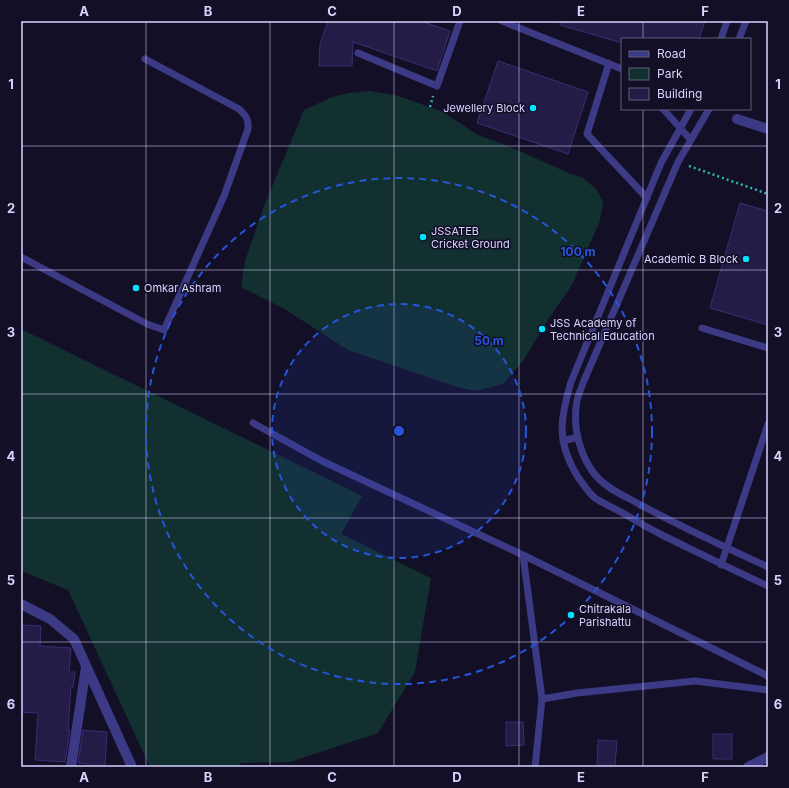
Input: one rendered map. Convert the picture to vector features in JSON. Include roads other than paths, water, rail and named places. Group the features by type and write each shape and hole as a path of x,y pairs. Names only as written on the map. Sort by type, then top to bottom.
{"street":[{"path":"737,119 768,129"},
{"path":"21,604 50,619 74,639 132,767"},
{"path":"71,767 86,667"},
{"path":"748,767 763,762"}],"lane":[{"path":"358,53 437,86 460,21"},
{"path":"502,21 621,69"},
{"path":"721,38 727,21"},
{"path":"739,38 746,21"},
{"path":"21,257 147,324 164,330 224,196 248,129 248,121 239,109 145,59"},
{"path":"609,63 587,134 647,198"},
{"path":"664,110 691,140"},
{"path":"690,110 661,163 571,382 564,407 561,428 563,442 571,466 585,488 596,498 654,531 721,565 768,586"},
{"path":"708,110 678,162 583,383 577,401 576,422 578,437 589,466 598,478 609,487 673,523 768,567"},
{"path":"702,328 768,348"},
{"path":"253,423 322,460 523,555 768,677"},
{"path":"721,565 768,424"},
{"path":"563,442 578,437"},
{"path":"523,555 542,699 535,767"},
{"path":"542,699 577,693 695,681 768,690"}],"place":[{"name":"Jewellery Block","path":"533,108"},
{"name":"JSSATEB Cricket Ground","path":"423,237"},
{"name":"Academic B Block","path":"746,259"},
{"name":"Omkar Ashram","path":"136,288"},
{"name":"JSS Academy of Technical Education","path":"542,329"},
{"name":"Chitrakala Parishattu","path":"571,615"}]}
